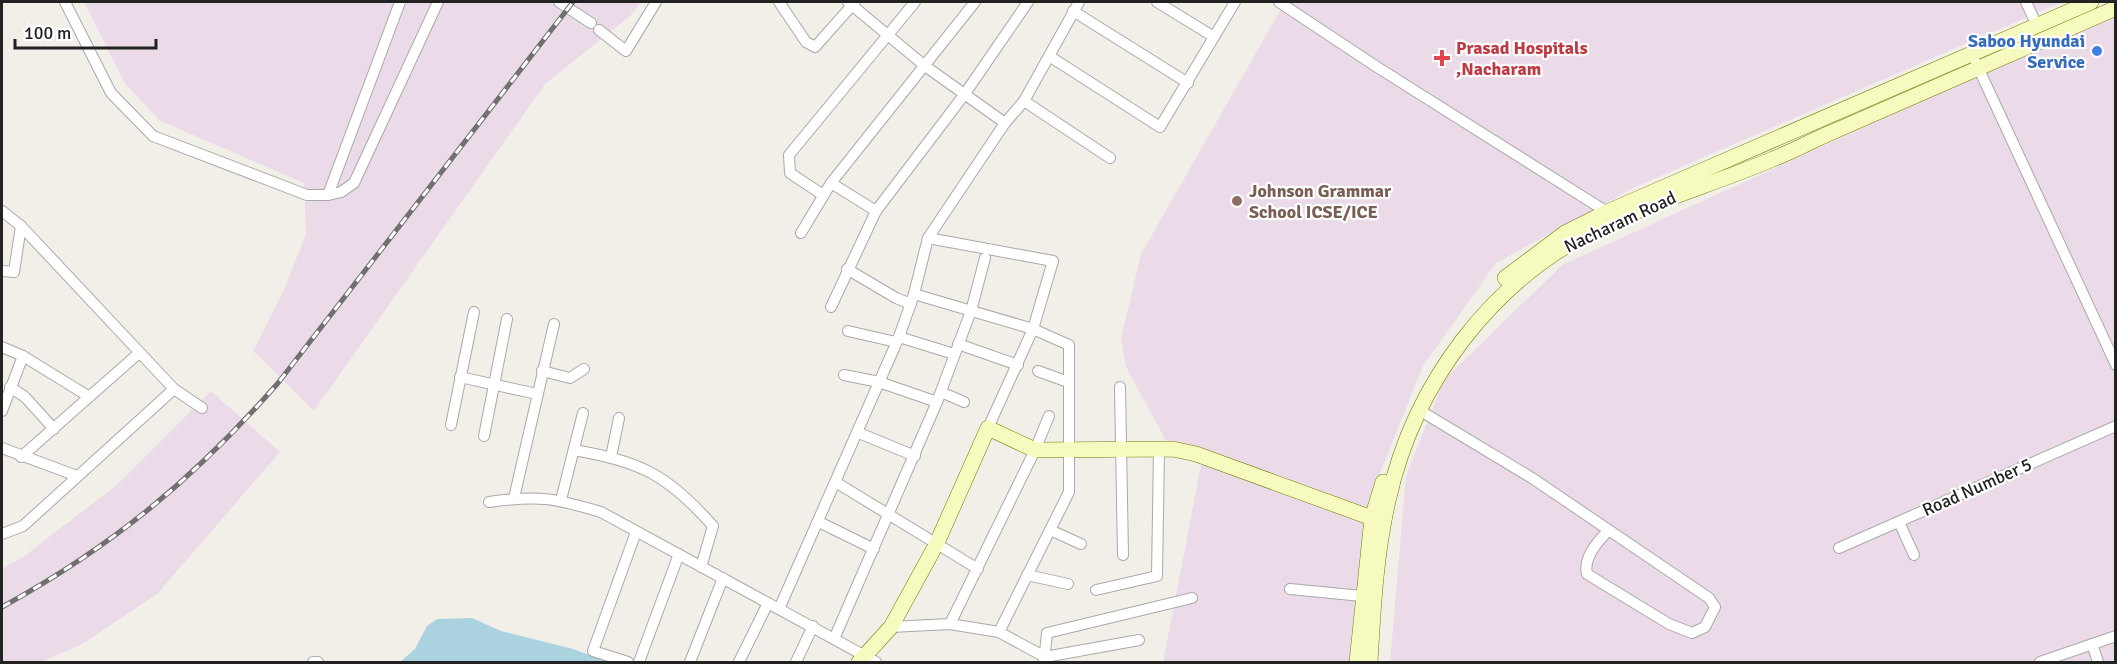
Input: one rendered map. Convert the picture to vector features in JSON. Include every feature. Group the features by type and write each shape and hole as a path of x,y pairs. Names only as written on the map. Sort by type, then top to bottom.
{"main road":[{"name":"Nacharam Road","path":"1370,663 1383,524 1391,486 1419,410 1451,355 1499,298 1555,253 1610,217 1972,51 2091,2"},
{"name":"Nacharam Road","path":"1357,663 1362,596 1372,518 1402,430 1422,384 1444,350 1505,278 1565,233 1774,159 2115,8"},
{"path":"866,660 891,627 936,545 988,428 1035,450 1173,449 1196,454 1372,518"}],"street":[{"path":"65,2 111,93 153,136 307,195 328,195 340,192 354,183 438,2"},
{"path":"328,195 400,2"},
{"path":"559,2 626,51 656,2"},
{"path":"779,2 806,42 815,47 852,3 925,66 1005,123"},
{"path":"823,195 790,173 789,155 915,2"},
{"path":"801,233 831,183 975,2"},
{"path":"831,307 876,211 964,95 1028,2"},
{"path":"1157,2 1214,37"},
{"path":"1049,56 1160,128 1235,2"},
{"path":"1279,2 1610,217"},
{"path":"2026,2 2037,26"},
{"path":"779,609 859,433 897,340 913,299 928,238 1005,123 1024,101 1076,6 1188,83"},
{"path":"1972,51 2115,365"},
{"path":"1024,101 1110,158"},
{"path":"831,183 876,211"},
{"path":"2,211 21,226 174,389 202,408"},
{"path":"2,271 14,272 21,226"},
{"path":"928,238 1053,261 1033,329 988,428"},
{"path":"834,639 939,397 971,311 985,258"},
{"path":"847,269 896,298 913,299 971,311 1033,329 1069,345 1067,450 1069,492 999,632"},
{"path":"451,425 474,312"},
{"path":"484,436 507,319"},
{"path":"514,498 554,324"},
{"path":"848,331 956,349 1018,365"},
{"path":"2,347 22,356 88,396"},
{"path":"21,457 139,353"},
{"path":"2,411 22,356"},
{"path":"542,371 570,378 584,369"},
{"path":"1038,371 1068,382"},
{"path":"844,375 964,402"},
{"path":"460,376 537,394"},
{"path":"10,387 25,397 54,429"},
{"path":"1120,387 1123,555"},
{"path":"2,534 23,526 174,389"},
{"path":"1419,410 1532,478 1709,598 1715,607 1705,627 1692,633 1669,624 1587,574 1586,562 1608,531"},
{"path":"561,500 583,413"},
{"path":"950,624 1035,450 1048,416"},
{"path":"610,457 619,418"},
{"name":"Road Number 5","path":"1839,548 2115,426"},
{"path":"859,433 915,456"},
{"path":"2,448 77,476"},
{"path":"574,450 610,457 648,469 689,500 713,526 701,567"},
{"path":"1096,590 1158,576 1159,450"},
{"path":"837,483 978,569"},
{"path":"489,502 529,496 561,500 601,512 813,626 866,660"},
{"path":"819,522 874,549"},
{"path":"1899,522 1914,555"},
{"path":"1050,530 1081,544"},
{"path":"628,663 593,651 636,532"},
{"path":"639,663 679,554"},
{"path":"1027,575 1068,584"},
{"path":"690,663 723,578"},
{"path":"1290,590 1362,596"},
{"path":"1045,660 1047,633 1192,598"},
{"path":"739,663 768,603"},
{"path":"891,627 950,624 999,632 1045,660 1139,640"},
{"path":"796,663 813,626"},
{"path":"2040,663 2115,636"},
{"path":"2092,644 2098,663"}],"shaded area":[{"path":"84,2 641,2 631,15 545,84 314,411 253,351 285,287 306,234 304,183 159,120 124,82"},
{"path":"1285,2 2062,2 1635,187 1496,263 1423,366 1374,488 1353,662 1163,662 1202,460 1169,446 1126,367 1121,339 1141,254"},
{"path":"2115,13 2115,662 1390,662 1406,476 1444,380 1562,265"},
{"path":"211,391 280,452 157,594 84,643 42,662 2,662 2,569 23,557 117,485"}],"water":[{"path":"472,618 501,631 573,649 608,662 400,662 415,649 427,626 437,619"}],"railway":[{"path":"2,607 80,560 150,508 183,480 247,417 278,383 573,2"}],"place":[{"name":"Saboo Hyundai Service","path":"2097,51"},
{"name":"Prasad Hospitals ,Nacharam","path":"1442,58"},
{"name":"Johnson Grammar School ICSE/ICE","path":"1237,201"}]}
